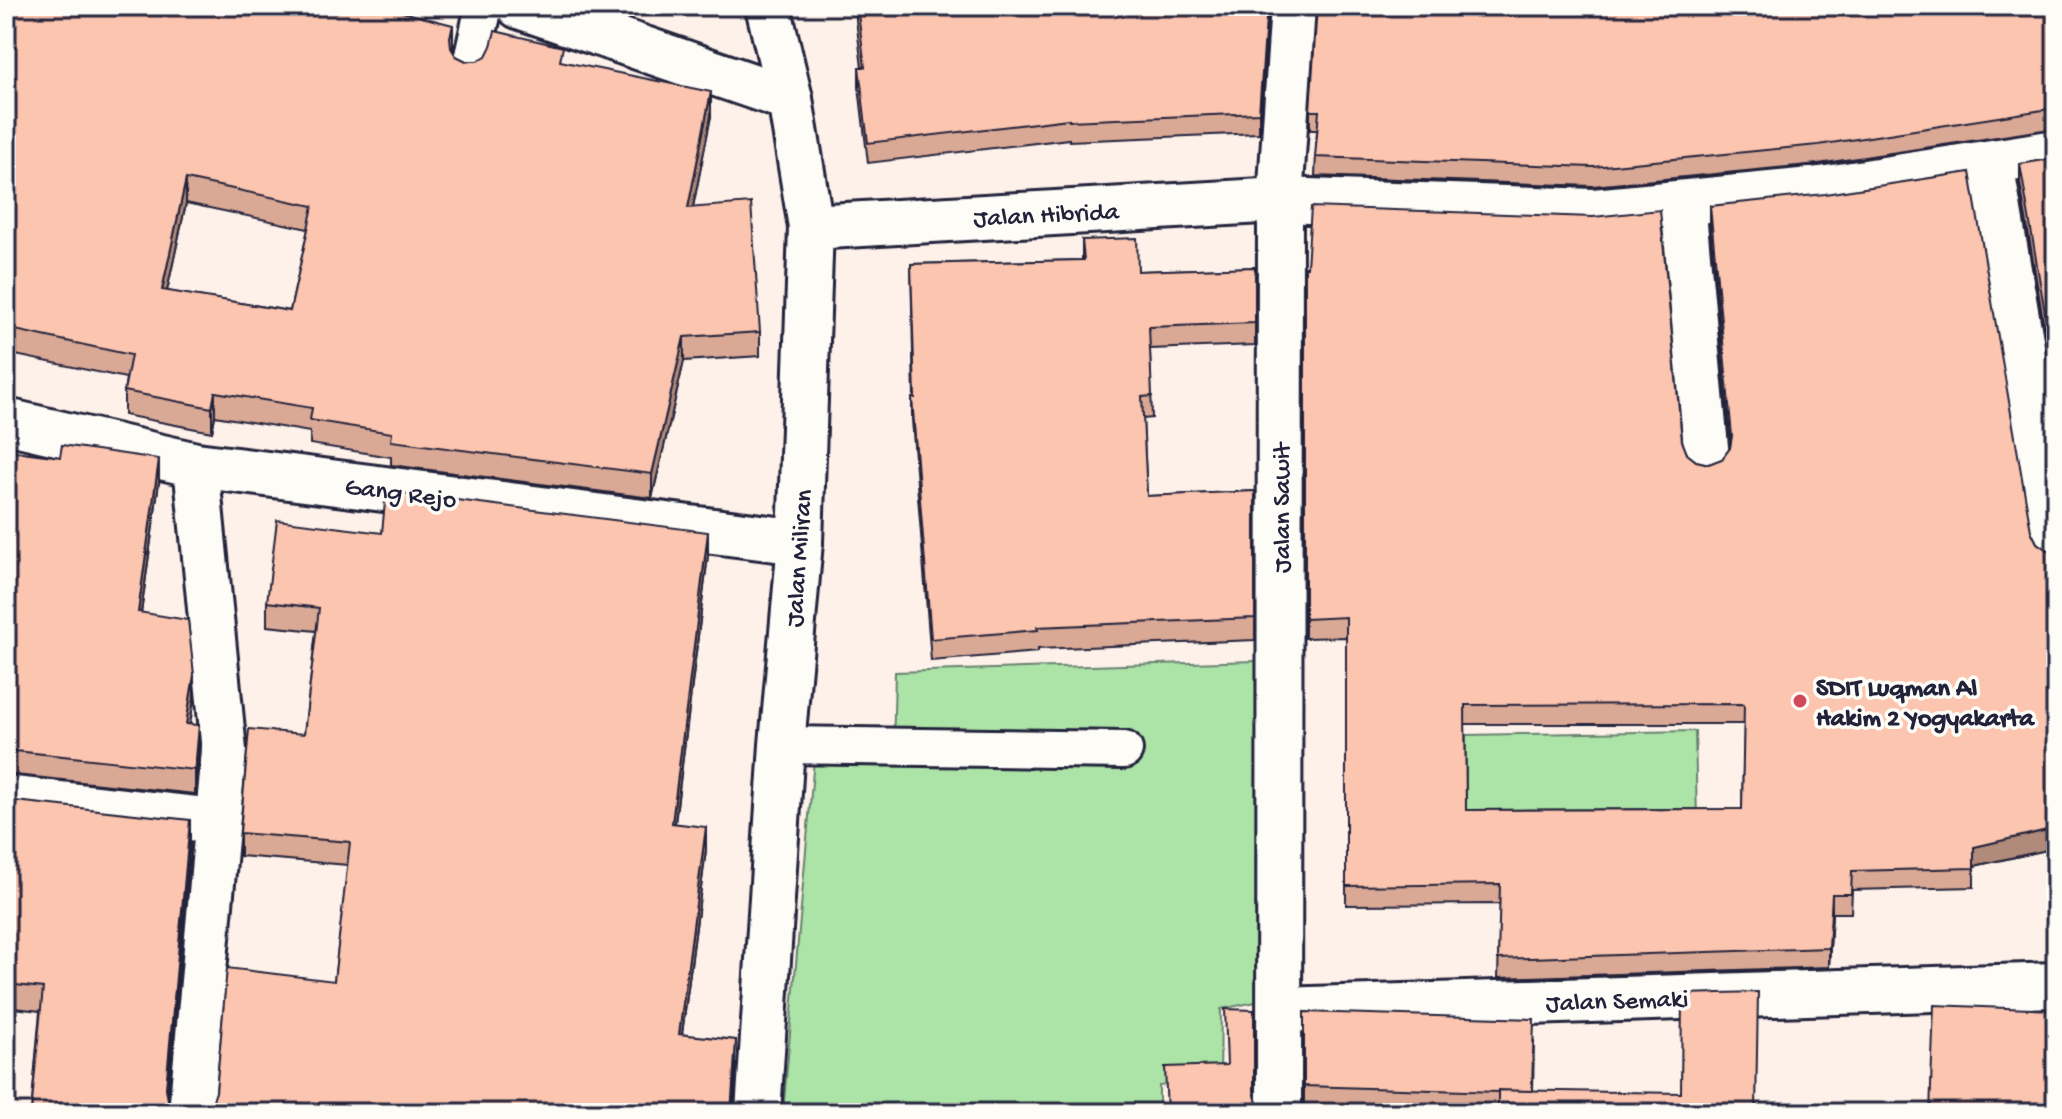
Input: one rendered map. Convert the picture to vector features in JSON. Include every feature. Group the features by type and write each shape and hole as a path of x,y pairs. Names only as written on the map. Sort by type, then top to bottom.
{"street":[{"path":"519,6 790,99"},
{"name":"Jalan Miliran","path":"758,1113 782,745 800,542 811,227 790,99 768,6"},
{"name":"Jalan Sawit","path":"1280,1010 1280,200 1293,6"},
{"name":"Jalan Hibrida","path":"811,227 1280,200 1594,211 1821,189 2056,152"},
{"path":"1991,164 2056,546"},
{"path":"1683,203 1707,458"},
{"name":"Gang Rejo","path":"6,421 196,465 800,542"},
{"path":"191,1113 224,751 196,465"},
{"path":"6,798 216,821"},
{"name":"Jalan Semaki","path":"1280,1010 2056,985"},
{"path":"1279,1113 1280,1010"}],"lane":[{"path":"471,65 484,6"},
{"path":"782,745 1124,750"}],"green space":[{"path":"1256,661 1261,1001 1221,1009 1220,1076 1159,1086 1159,1113 783,1113 814,759 893,755 895,672"},
{"path":"1695,731 1697,821 1464,819 1466,735"}],"building":[{"path":"6,6 379,6 453,25 451,48 456,56 466,61 477,61 486,56 495,31 563,47 560,61 711,92 688,208 751,203 760,332 684,337 652,474 391,441 392,433 310,420 312,408 215,392 212,408 124,391 131,355 6,328","holes":["186,179 313,206 290,311 162,290"]},
{"path":"857,6 1267,6 1259,113 1069,119 868,143 859,67 865,67"},
{"path":"1317,6 2056,6 2056,108 1818,145 1593,167 1315,157 1319,111 1310,111"},
{"path":"2056,158 2056,378 2020,164"},
{"path":"1970,172 2031,531 2037,543 2047,550 2056,551 2056,828 1974,847 1974,868 1852,871 1851,894 1832,894 1829,948 1498,959 1500,884 1346,886 1346,617 1305,619 1305,267 1311,207 1593,217 1660,210 1682,441 1687,454 1696,461 1709,464 1722,459 1730,448 1732,436 1710,206 1825,194","holes":["1744,704 1742,809 1466,810 1465,705"]},
{"path":"1137,238 1138,271 1255,267 1255,323 1149,327 1152,396 1142,397 1147,496 1255,491 1255,618 1037,627 1038,630 931,639 912,398 915,398 911,264 1084,260 1082,240"},
{"path":"62,445 159,459 138,612 188,620 194,675 186,724 199,725 195,770 6,750 6,450 60,457"},
{"path":"386,491 708,532 672,823 706,827 679,1034 736,1040 731,1113 198,1113 211,1105 216,1092 227,968 334,981 350,842 240,833 249,729 304,734 319,608 267,602 277,520 382,533"},
{"path":"6,800 190,820 166,1088 168,1100 176,1110 184,1113 31,1113 43,988 6,984"},
{"path":"1758,992 1756,1111 1807,1113 1498,1113 1498,1090 1681,1093 1682,994"},
{"path":"1934,1005 2056,1010 2056,1113 1930,1113"},
{"path":"1225,1009 1254,1010 1254,1091 1264,1113 1167,1113 1165,1067 1227,1065"},
{"path":"1304,1012 1534,1019 1532,1091 1304,1086"}],"place":[{"name":"SDIT Luqman Al Hakim 2 Yogyakarta","path":"1800,701"}]}
